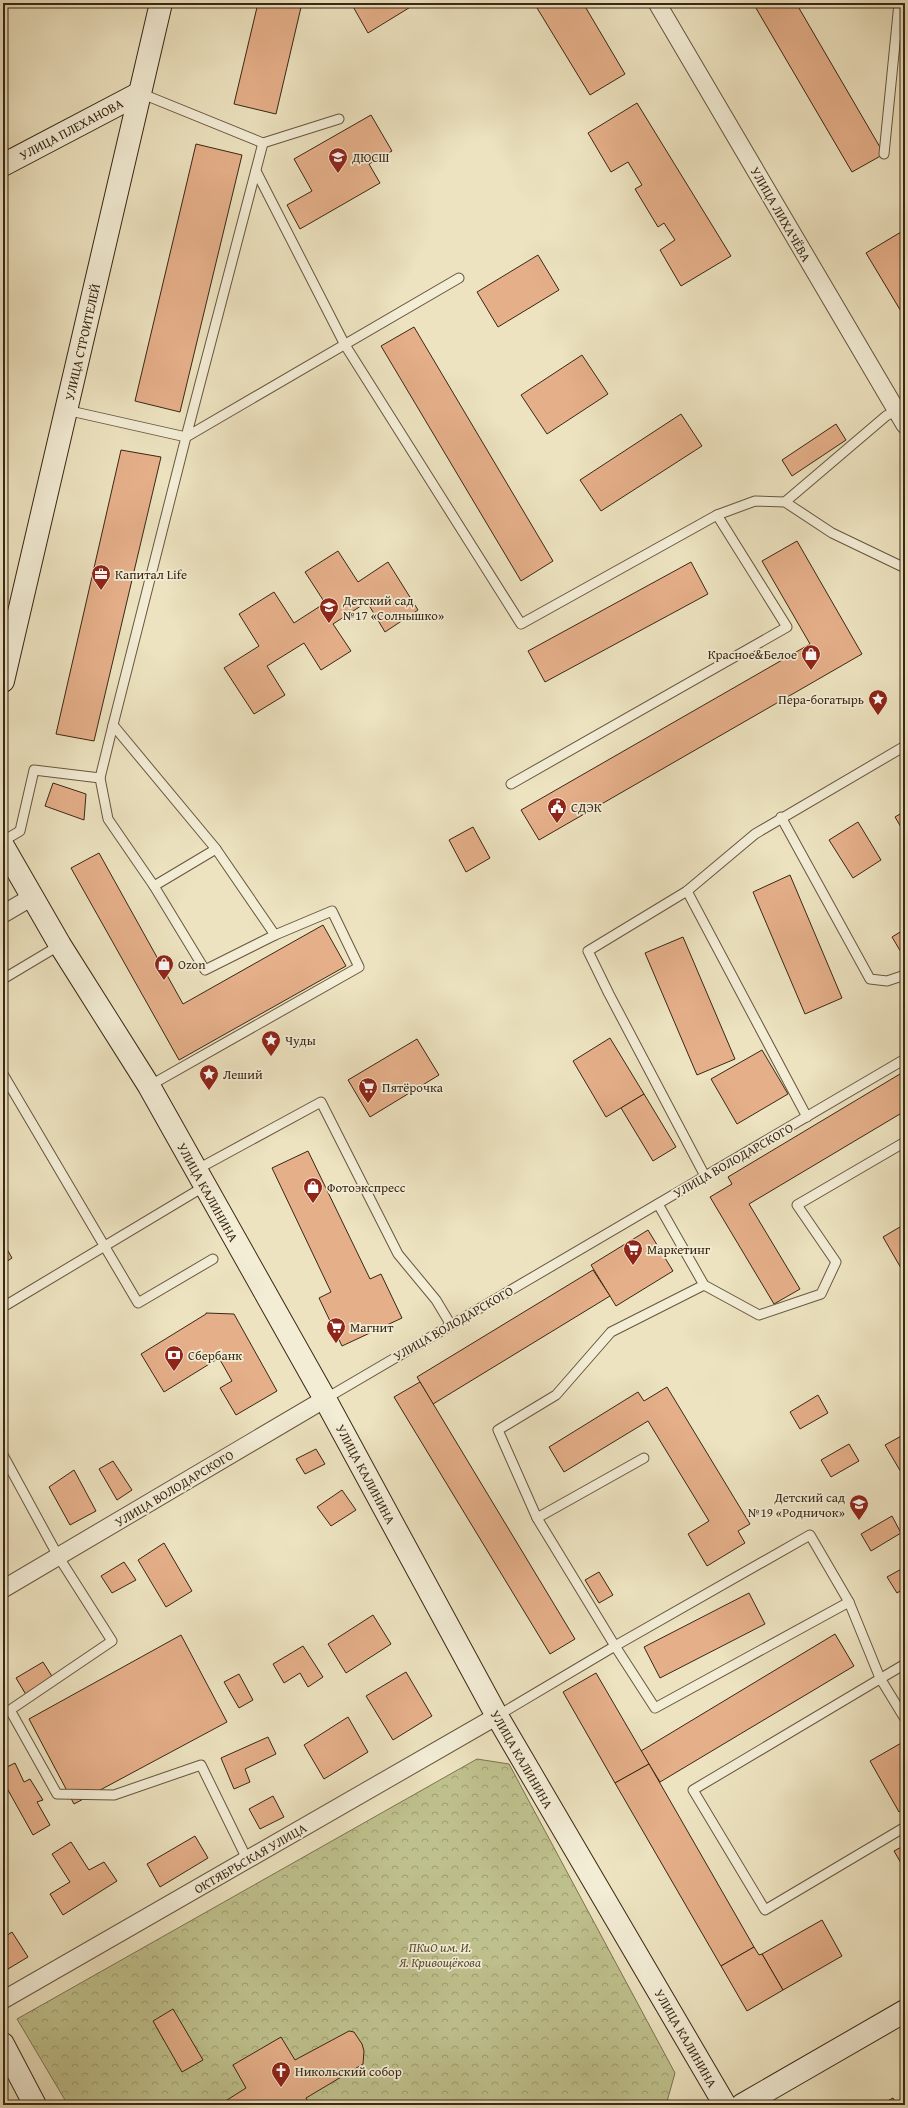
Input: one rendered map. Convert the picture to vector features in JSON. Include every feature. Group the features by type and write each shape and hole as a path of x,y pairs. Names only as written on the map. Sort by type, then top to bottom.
{"main road":[{"name":"УЛИЦА СТРОИТЕЛЕЙ","path":"3,681 161,3"},
{"name":"УЛИЦА ПЛЕХАНОВА","path":"3,166 140,93"},
{"name":"УЛИЦА КАЛИНИНА","path":"3,846 60,945 149,1086 325,1399 497,1716 725,2105"},
{"path":"742,2105 905,2012"},
{"path":"3,2044 35,2105"}],"street":[{"name":"УЛИЦА ЛИХАЧЁВА","path":"657,3 901,408 905,425"},
{"path":"3,914 32,897"},
{"name":"УЛИЦА ВОЛОДАРСКОГО","path":"3,1589 325,1399"},
{"name":"ОКТЯБРЬСКАЯ УЛИЦА","path":"3,2000 497,1716"}],"lane":[{"path":"884,154 899,3"},
{"path":"140,93 263,143 339,119"},
{"path":"149,1086 359,967 332,911 275,935 205,970 154,886 108,819 100,778 186,436 263,143"},
{"path":"256,171 345,344 521,624 717,515 755,502 785,502 832,533 905,568"},
{"path":"66,410 186,436 459,278"},
{"path":"785,502 886,416 901,408"},
{"path":"511,784 787,627 717,515"},
{"path":"113,725 216,849 275,935"},
{"path":"705,1176 609,994 588,951 687,891 728,855 755,834 781,817 905,746"},
{"path":"3,841 20,831 34,770 100,778"},
{"path":"781,817 870,979 887,980 905,975"},
{"path":"154,886 216,849"},
{"path":"687,891 806,1117"},
{"path":"3,979 60,945"},
{"name":"УЛИЦА ВОЛОДАРСКОГО","path":"325,1399 905,1059"},
{"path":"3,1074 138,1303 213,1259"},
{"path":"3,1308 105,1246 201,1178 322,1102 398,1254 436,1300 450,1325"},
{"path":"658,1204 704,1285 759,1315 821,1294 836,1262 797,1205 905,1142"},
{"path":"704,1285 611,1332 556,1395 498,1430 537,1518 655,1708 849,1602"},
{"path":"3,1455 58,1556 112,1641 10,1710 57,1794 114,1795 201,1765 247,1859"},
{"path":"537,1518 644,1458"},
{"path":"497,1716 810,1535 849,1602 880,1678 905,1719"},
{"path":"905,1664 693,1790 765,1910 905,1827"}],"green space":[{"name":"ПКиО им. И. Я. Кривощёкова","path":"477,1759 509,1764 675,2073 666,2105 68,2105 17,2019"}],"building":[{"path":"258,3 302,3 276,114 234,104"},
{"path":"351,3 417,3 368,33"},
{"path":"534,3 583,3 625,74 590,95"},
{"path":"753,3 796,3 884,154 852,172"},
{"path":"3,16 7,22 6,29 3,34"},
{"path":"637,103 731,256 681,286 660,250 675,240 664,223 658,227 635,189 642,185 628,162 611,172 588,133"},
{"name":"ДЮСШ","path":"371,115 392,151 369,164 380,183 300,229 287,205 312,191 294,159"},
{"path":"196,144 242,155 180,412 135,401"},
{"path":"901,232 905,239 905,318 866,253"},
{"path":"538,255 559,290 498,327 477,292"},
{"path":"414,327 553,561 521,581 381,346"},
{"path":"582,355 608,394 547,434 521,395"},
{"path":"681,414 702,446 601,511 580,480"},
{"path":"836,424 846,440 792,476 782,460"},
{"path":"121,450 161,457 94,741 56,734"},
{"path":"797,541 862,654 539,840 521,810 810,644 762,561"},
{"path":"338,551 358,582 388,562 418,610 385,632 367,602 333,624 351,651 321,670 304,643 267,666 285,695 254,714 224,668 259,646 239,614 274,592 294,623 325,603 305,572"},
{"path":"691,562 708,594 545,682 528,651"},
{"path":"53,783 86,794 84,820 45,806"},
{"path":"905,811 905,834 895,817"},
{"path":"858,822 881,860 853,878 829,840"},
{"path":"473,827 490,858 466,872 449,840"},
{"path":"99,853 183,1004 323,925 346,966 179,1060 71,868"},
{"path":"790,875 842,998 805,1014 753,892"},
{"path":"905,929 905,959 892,937"},
{"path":"683,937 735,1059 697,1075 645,953"},
{"path":"610,1038 644,1094 606,1117 573,1061"},
{"path":"417,1039 439,1075 370,1117 348,1080"},
{"path":"762,1050 788,1094 737,1124 711,1079"},
{"path":"905,1071 905,1111 749,1204 800,1289 774,1304 710,1197 732,1184 728,1177"},
{"path":"644,1094 676,1147 653,1161 621,1108"},
{"path":"308,1151 370,1279 381,1274 402,1318 342,1346 319,1298 331,1292 272,1168"},
{"path":"905,1224 905,1275 883,1237"},
{"path":"648,1230 673,1271 616,1306 591,1265"},
{"path":"3,1242 12,1258 3,1264"},
{"path":"593,1270 610,1296 433,1404 417,1377"},
{"name":"Сбербанк","path":"206,1313 234,1314 277,1391 236,1415 220,1388 232,1381 219,1358 164,1392 141,1354"},
{"path":"420,1382 575,1639 550,1654 394,1397"},
{"path":"667,1387 750,1524 738,1531 745,1543 707,1566 688,1534 709,1521 648,1421 564,1472 549,1447 638,1392 644,1401"},
{"path":"818,1395 828,1413 800,1429 790,1412"},
{"path":"905,1434 905,1479 885,1445"},
{"path":"849,1444 859,1461 831,1477 821,1460"},
{"path":"316,1449 325,1464 305,1474 296,1459"},
{"path":"113,1461 132,1490 117,1500 99,1469"},
{"path":"74,1470 96,1511 70,1525 49,1487"},
{"path":"342,1490 356,1510 331,1526 317,1507"},
{"path":"892,1516 901,1533 871,1551 861,1534"},
{"path":"164,1543 192,1591 166,1607 138,1560"},
{"path":"124,1562 136,1580 112,1593 101,1576"},
{"path":"905,1567 905,1588 897,1593 887,1577"},
{"path":"599,1572 613,1595 599,1603 585,1580"},
{"path":"749,1593 765,1624 660,1678 644,1647"},
{"path":"373,1615 391,1644 346,1673 328,1644"},
{"path":"835,1634 854,1666 660,1782 641,1751"},
{"path":"181,1635 227,1722 74,1804 29,1719"},
{"path":"303,1646 323,1677 308,1687 300,1673 284,1683 273,1664"},
{"path":"43,1662 55,1681 28,1698 16,1678"},
{"path":"406,1672 432,1716 393,1740 366,1696"},
{"path":"596,1673 649,1764 615,1783 563,1692"},
{"path":"239,1674 253,1700 239,1708 224,1682"},
{"path":"348,1717 368,1752 324,1779 304,1745"},
{"path":"268,1737 276,1754 245,1769 250,1782 234,1789 221,1758"},
{"path":"903,1742 905,1746 905,1808 899,1812 870,1761"},
{"path":"15,1763 24,1782 30,1779 43,1800 37,1802 50,1825 33,1835 3,1781 3,1769"},
{"path":"649,1764 754,1947 721,1966 615,1783"},
{"path":"273,1796 284,1817 260,1829 249,1809"},
{"path":"195,1836 208,1858 160,1887 147,1864"},
{"path":"71,1842 89,1870 104,1862 117,1881 63,1915 50,1894 70,1882 52,1854"},
{"path":"905,1845 905,1870 894,1851"},
{"path":"822,1920 842,1956 783,1990 762,1954"},
{"path":"12,1932 28,1957 3,1972 3,1938"},
{"path":"754,1947 759,1955 762,1954 783,1990 747,2011 721,1966"},
{"path":"173,2009 203,2060 182,2072 153,2021"},
{"path":"349,2031 354,2032 362,2044 364,2051 363,2064 306,2098 309,2104 219,2105 246,2088 233,2065 281,2037 295,2060"},
{"path":"893,2098 897,2105 880,2105"}],"place":[{"name":"ДЮСШ","path":"338,174"},
{"name":"Капитал Life","path":"101,591"},
{"name":"Детский сад №17 «Солнышко»","path":"329,624"},
{"name":"Красное&Белое","path":"811,671"},
{"name":"Пера-богатырь","path":"878,716"},
{"name":"СДЭК","path":"557,824"},
{"name":"Ozon","path":"164,981"},
{"name":"Чуды","path":"271,1057"},
{"name":"Леший","path":"209,1091"},
{"name":"Пятёрочка","path":"368,1104"},
{"name":"Фотоэкспресс","path":"313,1204"},
{"name":"Маркетинг","path":"633,1266"},
{"name":"Магнит","path":"336,1344"},
{"name":"Сбербанк","path":"174,1372"},
{"name":"Детский сад №19 «Родничок»","path":"859,1521"},
{"name":"Никольский собор","path":"281,2088"}]}
